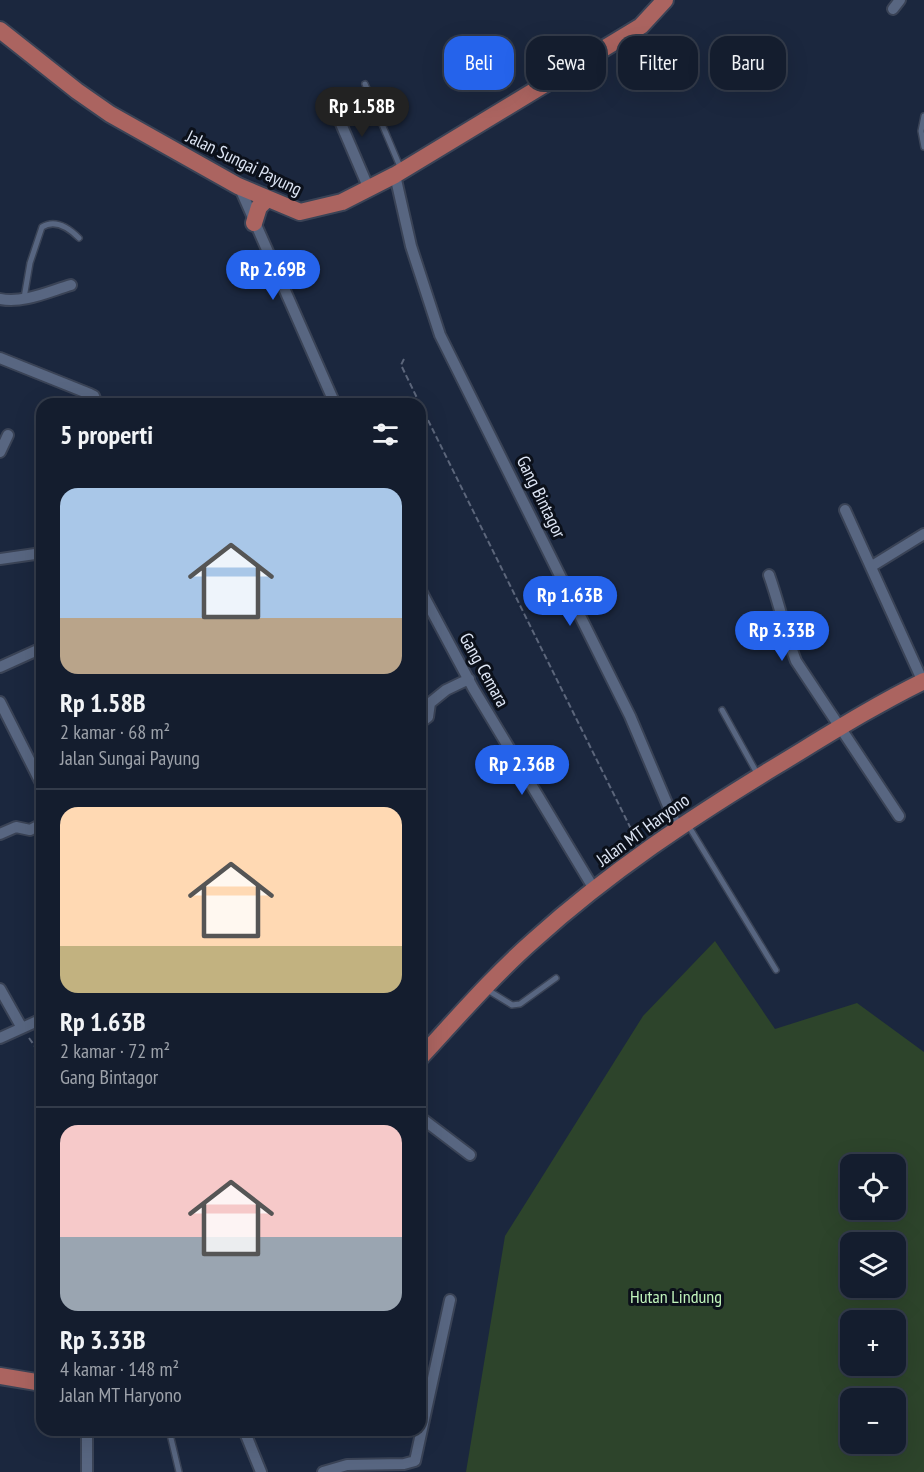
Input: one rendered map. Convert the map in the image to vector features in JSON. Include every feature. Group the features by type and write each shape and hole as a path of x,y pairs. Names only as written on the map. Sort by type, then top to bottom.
{"main road":[{"name":"Jalan Sungai Payung","path":"0,30 76,91 110,114 238,186 300,212 342,202 398,173 640,26 665,0"},
{"path":"254,223 259,207 267,199"},
{"name":"Jalan MT Haryono","path":"426,1052 485,988 534,940 642,852 681,824 759,776 923,681"},
{"path":"0,1376 36,1382"}],"street":[{"path":"330,98 369,189"},
{"name":"Gang Bintagor","path":"398,173 411,246 440,335 630,716 681,824"},
{"path":"238,186 332,398"},
{"path":"0,299 8,301 24,298 71,285"},
{"path":"0,358 90,394 95,398"},
{"path":"0,452 8,435"},
{"path":"845,510 923,681"},
{"path":"872,566 924,534"},
{"path":"0,559 36,554"},
{"path":"769,575 796,661 899,816"},
{"name":"Gang Cemara","path":"426,601 469,679 594,889"},
{"path":"0,667 36,651"},
{"path":"426,718 430,703 446,690 469,679"},
{"path":"0,702 36,773"},
{"path":"0,834 16,827 30,830 36,827"},
{"path":"0,988 22,1028"},
{"path":"0,1038 36,1022"},
{"path":"426,1122 470,1155"},
{"path":"426,1414 450,1300"},
{"path":"87,1436 87,1472"},
{"path":"246,1436 261,1472"},
{"path":"323,1472 347,1465 404,1464 416,1461 421,1436"}],"lane":[{"path":"365,84 398,173"},
{"path":"924,116 921,131 924,147"},
{"path":"24,298 30,263 42,227 50,223 59,224 80,238"},
{"path":"722,710 759,776"},
{"path":"681,824 776,970"},
{"path":"485,988 512,1005 520,1004 556,978"},
{"path":"170,1436 178,1472"}],"path":[{"path":"404,359 400,365 417,398"},
{"path":"426,416 642,852"},
{"path":"22,1028 36,1048"}],"green space":[{"name":"Hutan Lindung","path":"715,941 775,1029 857,1003 924,1052 924,1472 466,1472 505,1236 643,1016"}]}
